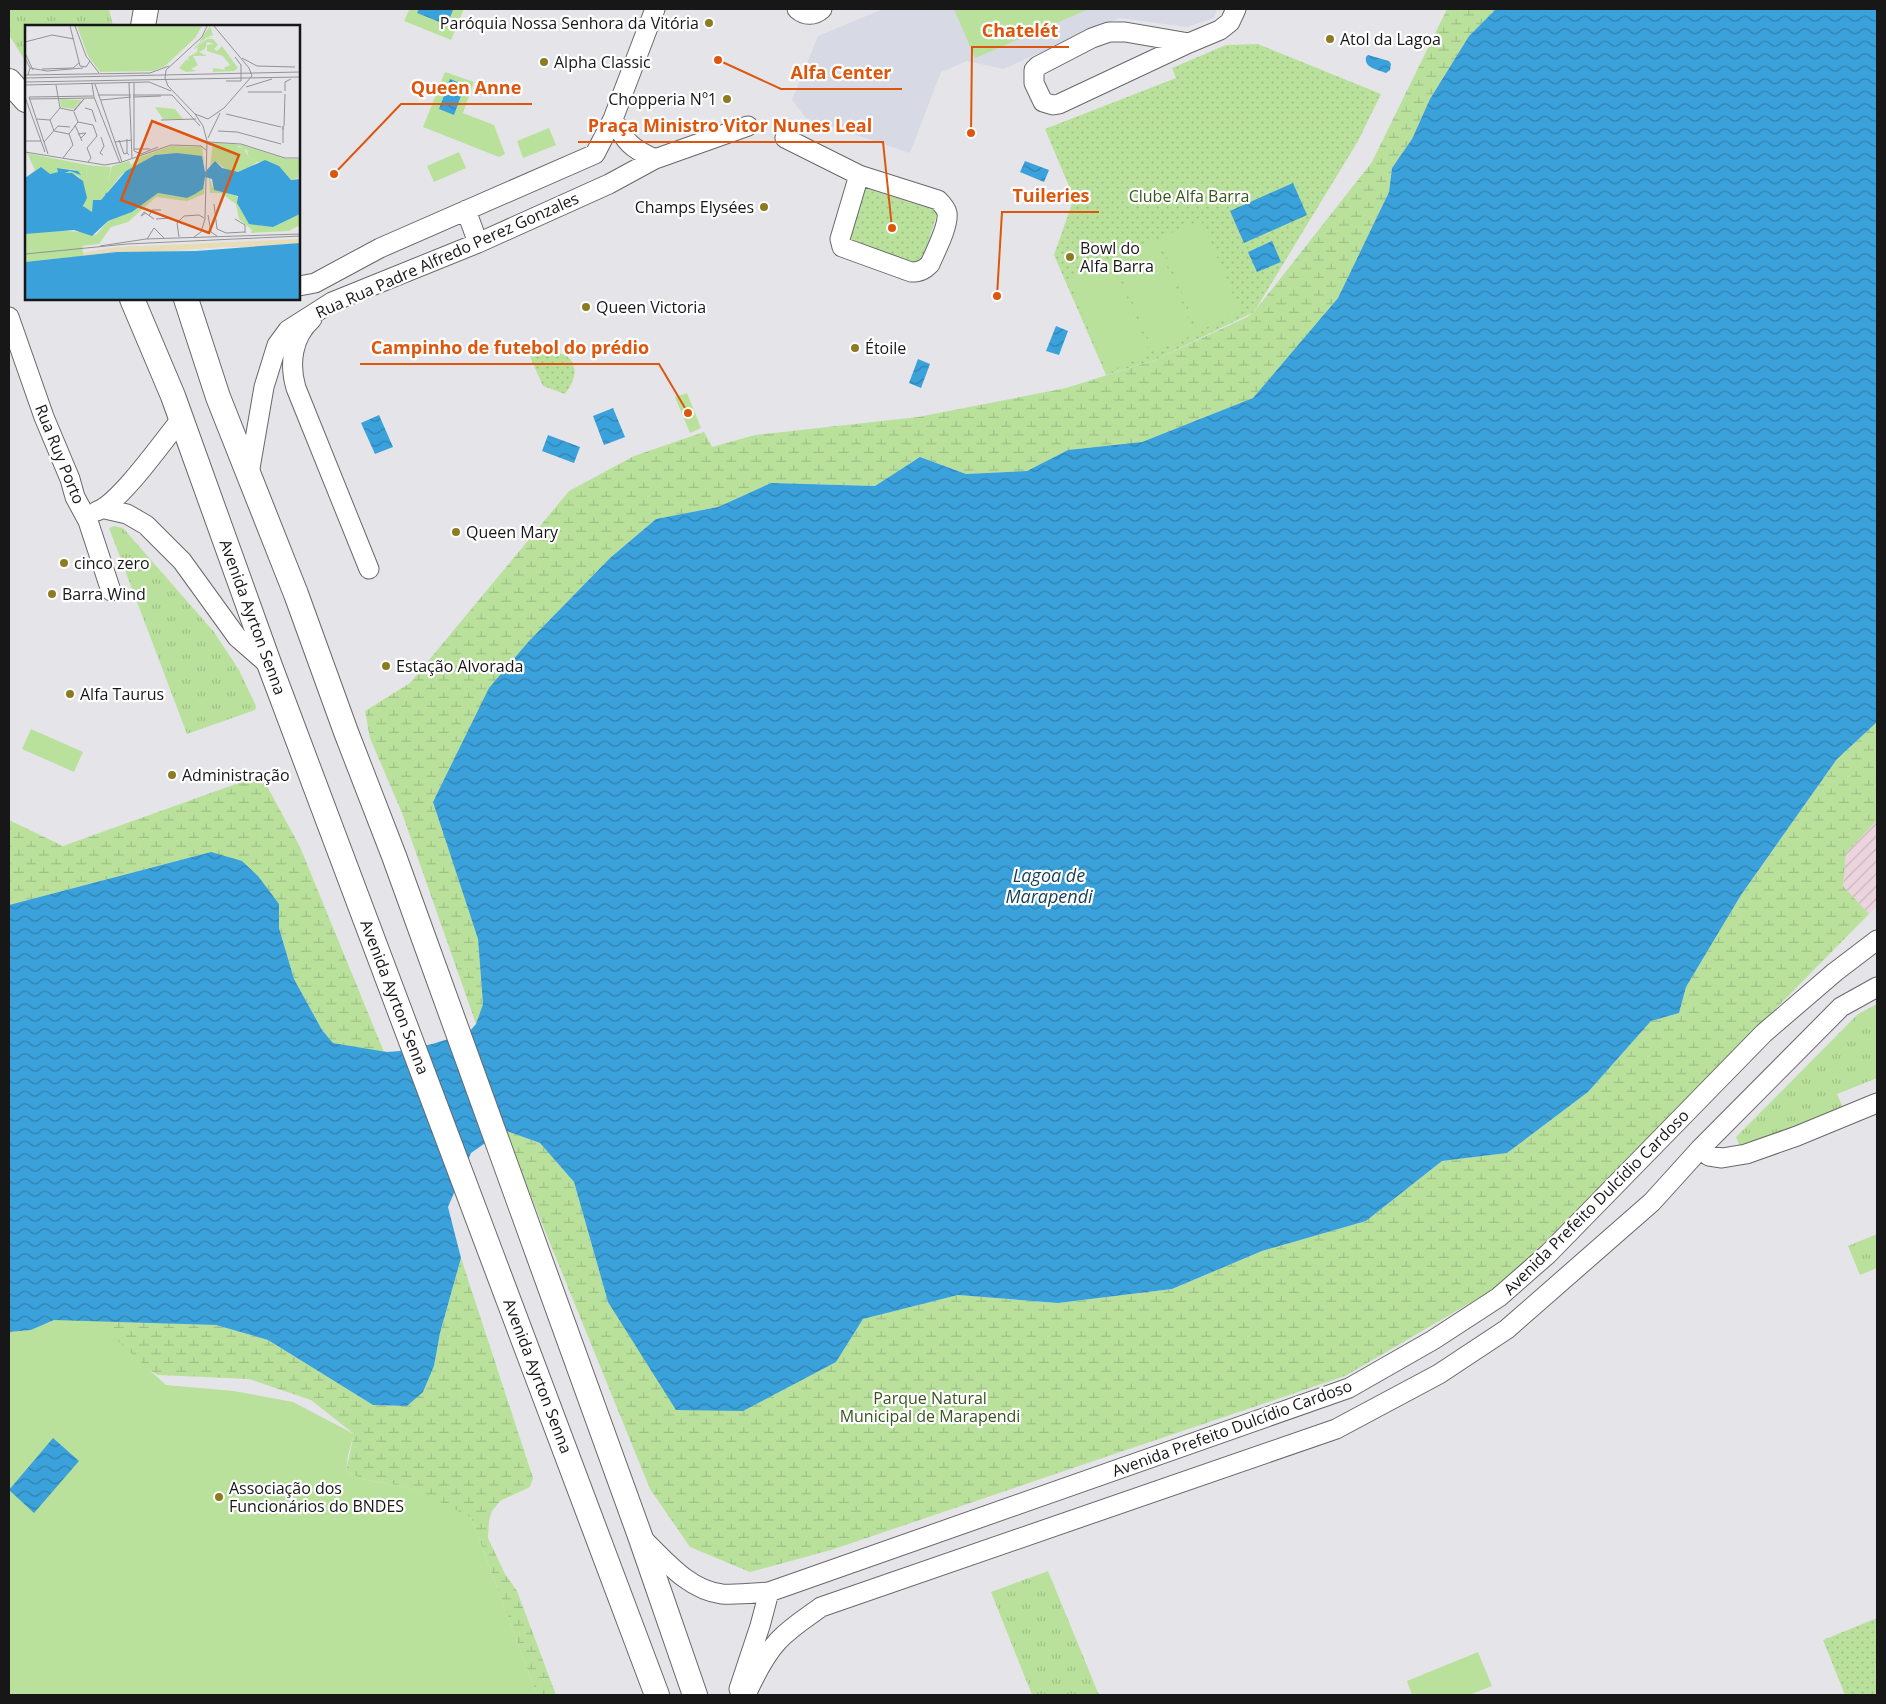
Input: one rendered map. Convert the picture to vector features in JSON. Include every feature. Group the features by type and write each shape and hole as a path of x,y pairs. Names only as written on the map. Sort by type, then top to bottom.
{"main road":[{"path":"143,25 146,9"},
{"path":"9,81 25,99"},
{"name":"Avenida Ayrton Senna","path":"132,300 173,396 270,666 657,1695"},
{"path":"186,300 215,388 296,594 346,732 394,856 544,1268 640,1536 694,1695"}],"street":[{"path":"304,282 594,154 613,119 655,9"},
{"path":"797,9 808,15 822,9"},
{"path":"1189,44 1126,32 1109,32 1092,38 1038,66 1034,70 1034,83 1044,102 1053,105 1059,104 1220,30 1230,22 1236,9"},
{"path":"613,119 628,143 636,150 655,159"},
{"name":"Rua Rua Padre Alfredo Perez Gonzales","path":"249,474 264,387 277,345 288,330 332,302 478,243 609,184 655,159 748,126"},
{"path":"786,138 859,175 938,200 944,206 947,214 946,223 930,264 925,269 919,272 911,272 842,247 840,239 859,175"},
{"path":"594,154 609,184"},
{"path":"466,210 478,243"},
{"path":"332,302 305,326 296,344 292,360 292,374 369,569"},
{"name":"Rua Ruy Porto","path":"9,317 44,417 85,515 111,591"},
{"path":"264,387 275,382 296,388"},
{"path":"105,509 142,469 181,420"},
{"path":"85,515 105,509 127,514 146,525 182,561 237,637 270,666"},
{"name":"Avenida Prefeito Dulcídio Cardoso","path":"640,1536 684,1578 701,1588 722,1594 769,1592 1349,1388 1433,1340 1500,1298 1541,1260 1764,1032 1835,972 1877,940"},
{"name":"Avenida Prefeito Dulcídio Cardoso","path":"746,1695 754,1678 777,1642 793,1627 821,1607 1336,1429 1440,1374 1507,1329 1652,1202 1700,1149 1841,1007 1877,987"},
{"path":"1700,1149 1709,1156 1722,1158 1746,1154 1797,1136 1877,1103"},
{"path":"738,1695 739,1685 760,1626 769,1592"}],"shaded area":[{"path":"883,9 1217,9 1214,18 1187,27 1119,18 1003,69 967,61 941,72 910,153 806,118 792,100 818,36"},
{"path":"1877,820 1877,906 1869,914 1843,886 1846,853"}],"green space":[{"path":"9,9 109,9 113,25 25,25 25,60 9,35"},
{"path":"406,9 464,9 451,40 404,21 409,10"},
{"path":"954,9 1089,9 975,58"},
{"path":"1447,9 1496,9 1469,36 1430,99 1412,139 1392,168 1389,192 1338,298 1253,398 1142,442 1068,450 1027,471 966,474 920,457 875,486 771,483 718,507 656,519 610,558 529,641 433,801 478,939 483,1004 476,1024 402,813 370,738 365,711 410,683 569,491 634,456 704,432 712,447 755,435 918,417 1066,388 1155,360 1247,317 1254,312 1372,162"},
{"name":"Clube Alfa Barra","path":"1258,44 1381,94 1358,141 1254,312 1155,360 1106,375 1054,255 1074,198 1045,129 1176,78 1172,68 1226,45"},
{"path":"445,72 474,82 463,113 494,125 505,154 499,157 423,127"},
{"path":"549,128 556,145 523,158 517,141"},
{"path":"459,152 466,168 434,182 427,166"},
{"path":"864,188 938,211 920,268 846,245"},
{"path":"1201,220 1241,313 1198,331 1159,238"},
{"path":"1156,240 1195,334 1154,352 1114,258"},
{"path":"1112,262 1151,354 1107,372 1068,279"},
{"path":"542,351 562,354 573,363 575,369 574,377 565,394 543,386 530,357"},
{"path":"687,393 701,428 690,433 675,397"},
{"path":"114,526 123,528 214,632 239,670 256,706 255,710 187,734 109,528"},
{"name":"Parque Natural Municipal de Marapendi","path":"1877,722 1877,820 1846,853 1843,886 1869,914 1506,1282 1345,1376 831,1550 750,1572 690,1547 650,1489 504,1130 540,1143 574,1182 608,1302 836,1362 863,1319 958,1295 1058,1303 1172,1289 1262,1251 1366,1221 1442,1161 1507,1153 1588,1092 1651,1021 1679,1013 1686,987 1741,895 1837,759"},
{"path":"31,729 83,752 74,772 22,749"},
{"path":"261,775 300,847 384,1052 333,1043 322,1030 294,979 279,928 279,904 211,852 9,905 9,820 63,846"},
{"path":"1877,1004 1877,1078 1837,1094 1843,1108 1741,1149 1736,1137 1858,1014"},
{"path":"1877,1234 1877,1268 1860,1275 1848,1246"},
{"path":"461,1258 533,1478 530,1487 500,1501 492,1511 489,1520 488,1538 505,1574 517,1591 556,1695 537,1695 471,1518 407,1487 361,1479 346,1471 354,1434 311,1400 249,1379 158,1375 117,1351 95,1320 216,1325 268,1340 373,1405 407,1406 423,1392 434,1366 440,1333"},
{"name":"Associação dos Funcionários do BNDES","path":"54,1320 95,1320 166,1385 234,1391 293,1402 354,1434 346,1471 361,1479 407,1487 471,1518 537,1695 9,1695 9,1332 31,1330"},
{"path":"1048,1571 1099,1695 1032,1695 991,1592"},
{"path":"1877,1618 1877,1695 1845,1695 1823,1640"},
{"path":"1478,1652 1492,1686 1469,1695 1412,1695 1407,1681"}],"water":[{"path":"419,9 453,10 447,25 417,13"},
{"name":"Lagoa de Marapendi","path":"1496,9 1877,9 1877,722 1837,759 1741,895 1686,987 1679,1013 1651,1021 1588,1092 1507,1153 1442,1161 1366,1221 1262,1251 1172,1289 1058,1303 958,1295 863,1319 836,1362 743,1411 676,1410 608,1302 574,1182 540,1143 504,1130 471,1153 448,1207 461,1258 440,1333 434,1366 423,1392 407,1406 373,1405 268,1340 216,1325 54,1320 31,1330 9,1332 9,905 211,852 242,861 258,876 279,904 279,928 294,979 322,1030 333,1043 387,1052 432,1044 468,1033 476,1024 483,1004 478,939 433,802 489,688 529,641 610,558 656,519 718,507 771,483 875,486 920,457 966,474 1027,471 1068,450 1142,442 1253,398 1338,298 1389,192 1392,168 1412,139 1430,99 1469,36"},
{"path":"1368,55 1389,61 1391,64 1390,70 1386,73 1369,66 1366,61"},
{"path":"450,79 465,85 454,115 439,109"},
{"path":"1025,161 1049,170 1044,182 1020,172"},
{"path":"1293,183 1307,215 1244,243 1230,211"},
{"path":"1272,241 1281,262 1257,272 1248,252"},
{"path":"1056,326 1068,331 1059,355 1046,351"},
{"path":"918,359 930,364 921,388 909,383"},
{"path":"613,408 625,437 604,445 593,416"},
{"path":"379,415 393,447 375,454 361,423"},
{"path":"548,435 580,447 574,463 542,451"},
{"path":"53,1438 79,1461 34,1513 9,1490"}],"place":[{"name":"Paróquia Nossa Senhora da Vitória","path":"709,23"},
{"name":"Atol da Lagoa","path":"1330,39"},
{"name":"Alfa Center","path":"718,60"},
{"name":"Alpha Classic","path":"544,62"},
{"name":"Chopperia Nº1","path":"727,99"},
{"name":"Chatelét","path":"971,133"},
{"name":"Queen Anne","path":"334,174"},
{"name":"Champs Elysées","path":"764,207"},
{"name":"Praça Ministro Vitor Nunes Leal","path":"892,228"},
{"name":"Bowl do Alfa Barra","path":"1070,257"},
{"name":"Tuileries","path":"997,296"},
{"name":"Queen Victoria","path":"586,307"},
{"name":"Étoile","path":"855,348"},
{"name":"Campinho de futebol do prédio","path":"688,413"},
{"name":"Queen Mary","path":"456,532"},
{"name":"cinco zero","path":"64,563"},
{"name":"Barra Wind","path":"52,594"},
{"name":"Estação Alvorada","path":"386,666"},
{"name":"Alfa Taurus","path":"70,694"},
{"name":"Administração","path":"172,775"},
{"name":"Associação dos Funcionários do BNDES","path":"219,1497"}]}
